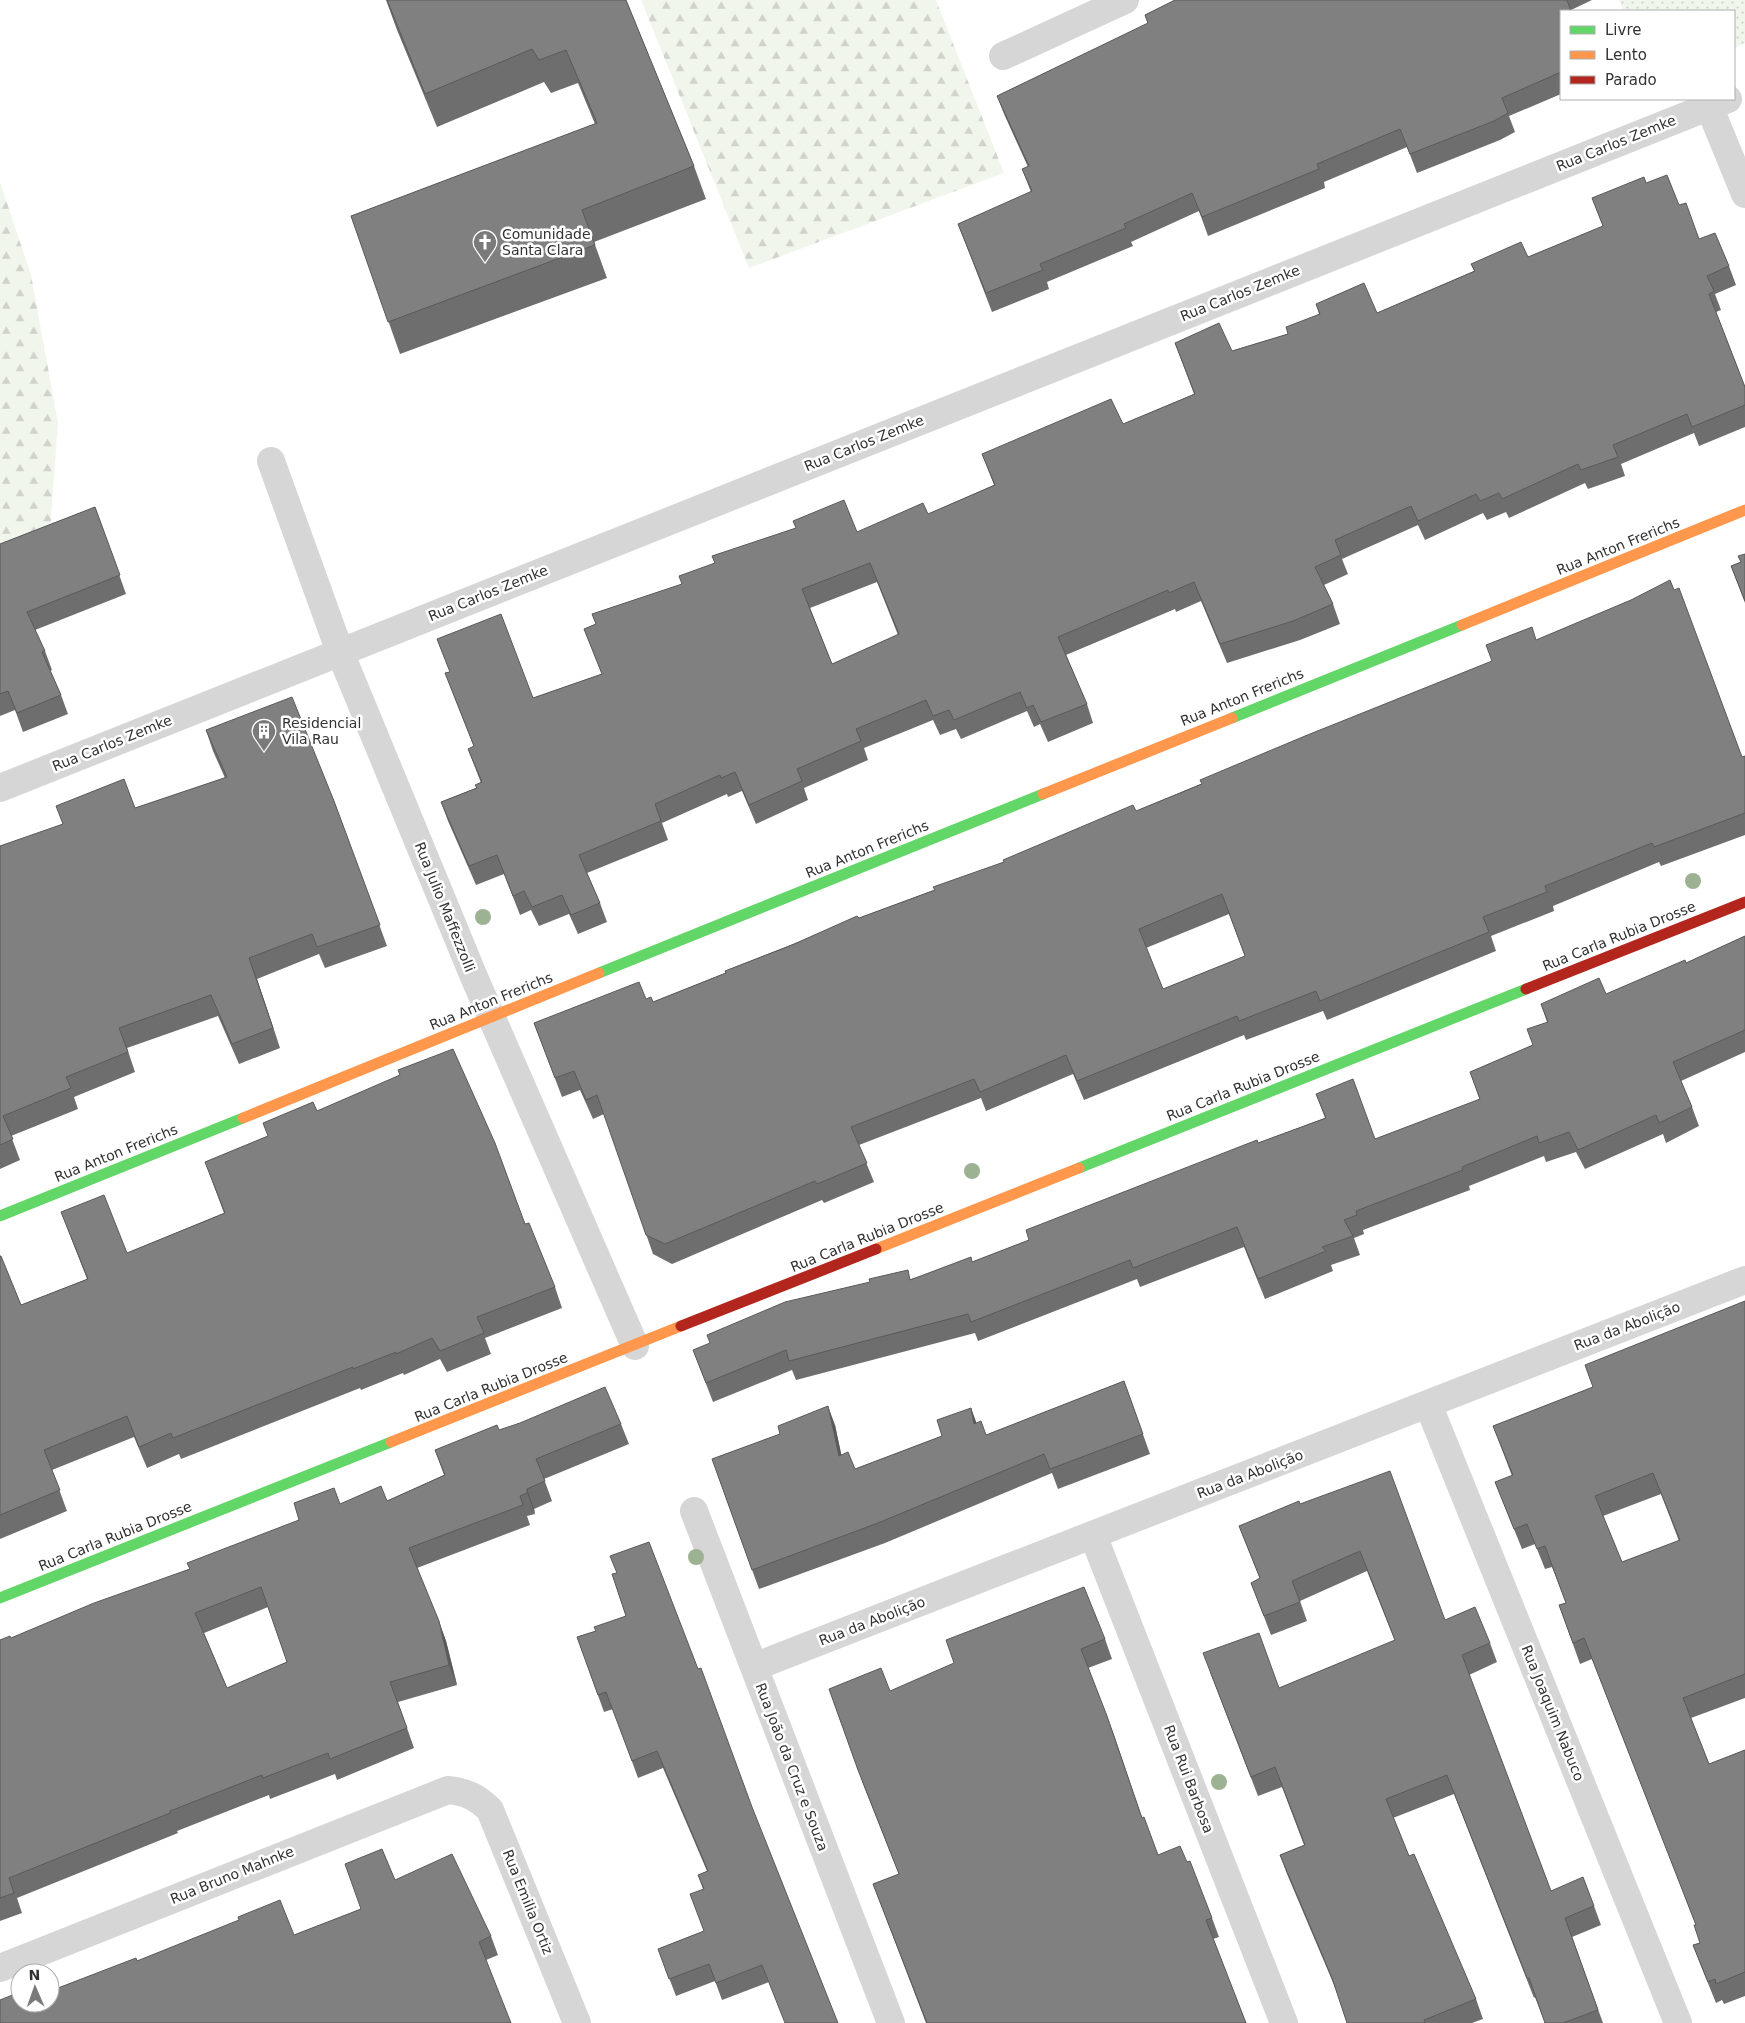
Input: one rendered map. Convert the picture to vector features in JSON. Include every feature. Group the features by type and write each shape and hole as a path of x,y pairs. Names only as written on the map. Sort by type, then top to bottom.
{"street":[{"path":"1003,56 1125,0"},
{"path":"1719,103 1745,194"},
{"name":"Rua Carlos Zemke","path":"0,788 1719,103"},
{"name":"Rua Julio Maffezzolli","path":"271,461 340,652 491,1018 636,1346"},
{"name":"Rua Anton Frerichs","path":"0,1216 1745,510"},
{"name":"Rua Carla Rubia Drosse","path":"0,1598 636,1346 1745,902"},
{"name":"Rua da Abolição","path":"754,1667 1745,1280"},
{"name":"Rua Joaquim Nabuco","path":"1428,1404 1678,2023"},
{"name":"Rua João da Cruz e Souza","path":"694,1511 891,2023"},
{"name":"Rua Rui Barbosa","path":"1094,1535 1284,2023"},
{"name":"Rua Bruno Mahnke","path":"0,1968 433,1794 448,1790 465,1792"},
{"name":"Rua Emilia Ortiz","path":"465,1792 479,1799 490,1810 577,2023"}],"green space":[{"path":"641,0 936,0 1004,173 749,268"},
{"path":"1619,0 1745,0 1745,43 1735,48 1735,10 1624,10"},
{"path":"0,182 31,275 58,423 49,544 0,563"}],"building":[{"path":"387,0 626,0 694,166 582,210 595,245 388,322 351,216 597,123 566,50 539,60 532,49 425,94"},
{"path":"1175,0 1567,0 1571,10 1560,10 1560,72 1502,98 1508,113 1494,121 1410,154 1400,129 1317,164 1319,169 1202,217 1192,193 1124,224 1126,228 1040,264 1043,270 986,293 958,224 1032,191 1022,169 1029,166 997,96 1148,23 1145,15"},
{"path":"1667,175 1679,205 1686,203 1699,239 1715,233 1729,266 1707,276 1714,291 1709,294 1745,387 1745,405 1692,427 1687,414 1613,445 1618,457 1581,470 1578,464 1502,499 1499,493 1480,501 1476,494 1418,521 1411,506 1335,540 1341,555 1315,567 1333,604 1293,621 1220,644 1194,582 1169,593 1168,590 1058,637 1087,704 1041,722 1033,705 1027,708 1020,692 954,720 949,710 933,716 926,700 856,729 861,741 797,769 802,781 749,805 735,772 721,778 720,775 655,804 661,821 579,855 600,903 571,915 562,895 532,907 524,891 513,896 497,855 469,866 441,802 477,788 475,785 482,782 468,749 474,746 445,673 450,672 437,639 501,614 533,698 602,674 584,629 596,624 592,614 682,584 679,576 715,563 712,556 796,528 793,521 844,500 857,532 923,503 928,514 995,485 982,454 1111,399 1123,424 1195,394 1175,343 1219,323 1232,351 1288,334 1286,327 1320,314 1316,304 1364,283 1377,313 1475,271 1471,264 1521,242 1528,257 1603,226 1592,198 1644,177 1646,183","holes":["870,563 899,634 832,664 802,589"]},
{"path":"95,507 120,575 27,612 45,651 42,652 61,695 17,713 8,691 0,694 0,544"},
{"path":"1745,554 1745,601 1731,566 1741,562 1738,556"},
{"path":"1670,580 1674,590 1679,588 1742,757 1745,756 1745,813 1654,847 1652,843 1545,886 1547,892 1483,917 1489,932 1320,1001 1316,991 1239,1021 1237,1016 1077,1081 1066,1055 980,1092 974,1079 851,1127 867,1163 817,1184 815,1181 665,1244 646,1235 597,1095 586,1100 574,1071 555,1078 534,1023 639,982 646,999 651,997 653,1002 726,973 725,971 792,945 857,916 859,918 935,890 933,887 1004,862 1003,860 1133,805 1136,811 1202,784 1200,780 1492,661 1486,645 1532,627 1536,640 1631,600","holes":["1222,894 1245,956 1163,989 1139,929"]},
{"path":"292,697 334,801 380,925 317,947 312,934 249,958 273,1028 232,1044 211,995 119,1028 128,1052 66,1077 71,1088 3,1116 13,1139 0,1145 0,846 63,824 56,806 124,779 135,808 227,777 206,730"},
{"path":"1745,936 1745,1030 1673,1062 1692,1107 1659,1123 1656,1115 1578,1150 1569,1132 1539,1143 1537,1136 1462,1167 1463,1170 1356,1211 1357,1215 1344,1220 1353,1236 1322,1247 1326,1251 1258,1279 1237,1227 1133,1268 1130,1260 971,1322 968,1314 789,1361 786,1350 706,1383 693,1350 710,1343 707,1335 785,1302 870,1282 869,1279 908,1270 910,1280 971,1257 972,1262 1029,1240 1026,1230 1257,1140 1258,1143 1326,1118 1316,1094 1353,1079 1375,1139 1480,1099 1470,1072 1533,1045 1527,1029 1548,1022 1541,1004 1599,978 1606,994 1685,960 1686,963"},
{"path":"453,1049 495,1143 525,1224 529,1223 555,1287 477,1317 484,1333 440,1351 432,1338 396,1354 396,1352 353,1369 353,1367 173,1438 171,1433 139,1447 127,1416 44,1450 60,1490 0,1515 0,1256 21,1305 88,1279 61,1212 104,1195 127,1253 225,1213 205,1162 268,1136 263,1123 313,1102 317,1111 400,1075 398,1070"},
{"path":"1745,1301 1745,1674 1683,1698 1709,1764 1745,1750 1745,1972 1716,1984 1715,1979 1708,1982 1693,1945 1700,1943 1694,1925 1696,1925 1584,1638 1573,1643 1559,1605 1566,1603 1545,1546 1537,1549 1527,1524 1514,1529 1495,1482 1513,1475 1493,1426 1593,1387 1585,1365","holes":["1653,1473 1680,1540 1622,1562 1595,1496"]},
{"path":"1124,1381 1143,1434 1050,1469 1044,1454 878,1523 752,1570 712,1459 780,1434 778,1426 828,1406 839,1456 848,1452 855,1469 942,1436 937,1420 971,1408 974,1424 981,1421 986,1435"},
{"path":"605,1387 621,1424 536,1459 545,1481 527,1489 527,1493 520,1496 523,1505 409,1548 439,1621 449,1665 390,1682 407,1728 330,1759 328,1753 263,1778 262,1775 9,1878 14,1893 0,1898 0,1640 10,1636 11,1638 94,1603 190,1569 187,1563 299,1520 294,1503 334,1488 340,1504 381,1486 387,1501 445,1475 435,1450 497,1425 499,1430","holes":["261,1587 287,1662 227,1688 195,1613"]},
{"path":"1390,1471 1445,1620 1475,1607 1490,1643 1462,1655 1551,1891 1583,1877 1594,1906 1565,1918 1598,2010 1563,2023 1545,2023 1529,1978 1527,1978 1447,1775 1386,1799 1409,1856 1414,1854 1476,1999 1424,2020 1425,2023 1347,2023 1332,1978 1280,1855 1305,1845 1275,1767 1251,1777 1203,1653 1259,1633 1279,1688 1395,1640 1360,1551 1292,1581 1300,1602 1264,1616 1251,1583 1260,1578 1239,1526 1299,1501 1300,1504"},
{"path":"649,1542 698,1669 701,1668 752,1807 838,2023 785,2023 762,1965 716,1983 709,1964 669,1979 658,1949 704,1931 690,1894 704,1889 698,1875 708,1871 657,1751 632,1761 606,1692 598,1695 577,1637 596,1631 594,1627 626,1616 612,1574 617,1573 610,1556"},
{"path":"1084,1587 1105,1639 1081,1649 1107,1716 1142,1818 1144,1817 1158,1855 1180,1846 1187,1862 1190,1861 1212,1918 1206,1920 1246,2023 927,2023 873,1884 899,1874 858,1770 829,1689 881,1668 890,1691 954,1663 946,1640"},
{"path":"382,1849 395,1880 452,1854 491,1936 479,1942 511,2023 0,2023 0,2000 10,1996 10,2013 60,2013 60,1987 136,1958 137,1961 239,1920 238,1917 280,1900 294,1935 361,1909 345,1864"}],"traffic: fast":[{"path":"1232,718 1462,625"},
{"path":"599,973 1043,794"},
{"path":"1079,1168 1526,989"},
{"path":"0,1216 243,1118"},
{"path":"0,1598 391,1442"}],"traffic: slow":[{"path":"1462,625 1745,510"},
{"path":"1043,794 1232,718"},
{"path":"243,1118 599,973"},
{"path":"876,1249 1079,1168"},
{"path":"391,1442 681,1326"}],"traffic: jam":[{"path":"1526,989 1745,902"},
{"path":"681,1326 876,1249"}],"place":[{"name":"Comunidade Santa Clara","path":"485,263"},
{"name":"Residencial Vila Rau","path":"264,752"}]}
